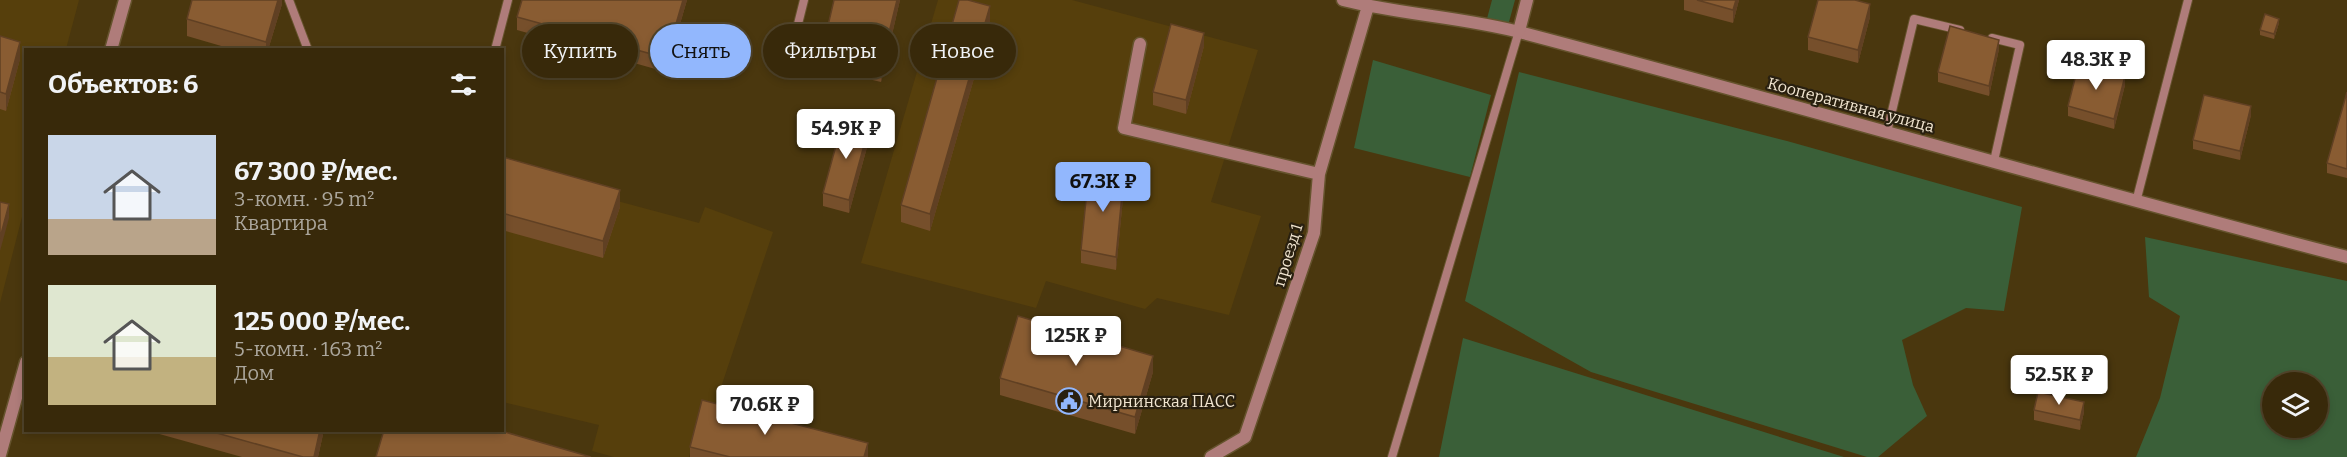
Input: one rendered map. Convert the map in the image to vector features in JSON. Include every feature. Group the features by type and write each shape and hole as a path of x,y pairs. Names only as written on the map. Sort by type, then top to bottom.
{"street":[{"path":"112,48 125,0"},
{"name":"Кооперативная улица","path":"1343,0 1519,32 1994,161 2136,202 2347,257"},
{"path":"1519,32 1527,0"},
{"name":"проезд 1","path":"1211,457 1245,437 1314,233 1319,174 1368,6"},
{"path":"1140,44 1124,128 1319,174"},
{"path":"0,455 24,369"}],"lane":[{"path":"289,0 307,48"},
{"path":"496,48 508,0"},
{"path":"798,24 804,0"},
{"path":"2136,202 2188,0"},
{"path":"1887,132 1914,19 1967,32"},
{"path":"1392,457 1519,32"},
{"path":"1978,35 2020,45 1994,161"}],"shaded area":[{"path":"0,0 79,0 66,48 24,48 24,209 0,303"},
{"path":"938,0 1072,0 1258,50 1211,202 1261,216 1229,315 1157,298 1145,309 1046,281 1036,308 861,263 915,78 1016,78 1016,24 931,24"},
{"path":"504,171 699,223 705,207 773,232 710,420 697,428 689,457 614,457 592,451 599,425 504,402"}],"green space":[{"path":"1492,0 1515,0 1506,33 1485,26"},
{"path":"1373,60 1491,95 1470,177 1354,148"},
{"path":"1519,72 1787,141 2022,207 2004,311 1966,308 1902,340 1913,385 1927,416 1878,457 1867,457 1591,372 1465,301"},
{"path":"2145,237 2347,281 2347,457 2136,457 2160,398 2180,316 2149,297"},
{"path":"1463,338 1844,457 1439,457"}],"building":[{"path":"192,0 278,0 266,42 187,19"},
{"path":"522,0 683,0 676,24 650,24 650,54 638,50 638,24 542,24 517,17"},
{"path":"834,0 897,0 891,24 828,24"},
{"path":"959,0 990,6 985,24 952,24"},
{"path":"1697,0 1736,0 1733,10"},
{"path":"1818,0 1855,0 1870,4 1858,50 1808,37"},
{"path":"2265,14 2279,19 2274,34 2260,30"},
{"path":"1171,24 1204,33 1186,100 1153,92"},
{"path":"1950,26 1999,40 1989,86 1938,72"},
{"path":"0,36 20,42 6,94 0,92"},
{"path":"2079,63 2125,76 2114,119 2068,106"},
{"path":"937,78 969,78 930,214 901,205"},
{"path":"2347,92 2347,169 2327,163"},
{"path":"2204,95 2251,106 2240,151 2193,140"},
{"path":"843,120 869,127 849,200 823,193"},
{"path":"504,157 620,190 603,241 504,214"},
{"path":"1089,170 1124,174 1116,257 1081,250"},
{"path":"0,202 9,204 0,238"},
{"path":"1018,316 1153,356 1135,417 1000,378"},
{"path":"2038,392 2084,402 2080,420 2034,410"},
{"path":"702,400 868,443 864,457 730,457 690,447"},
{"path":"213,432 320,432 314,457 303,457"},
{"path":"383,432 504,432 591,457 376,457"}],"place":[{"name":"Мирнинская ПАСС","path":"1069,401"}]}
